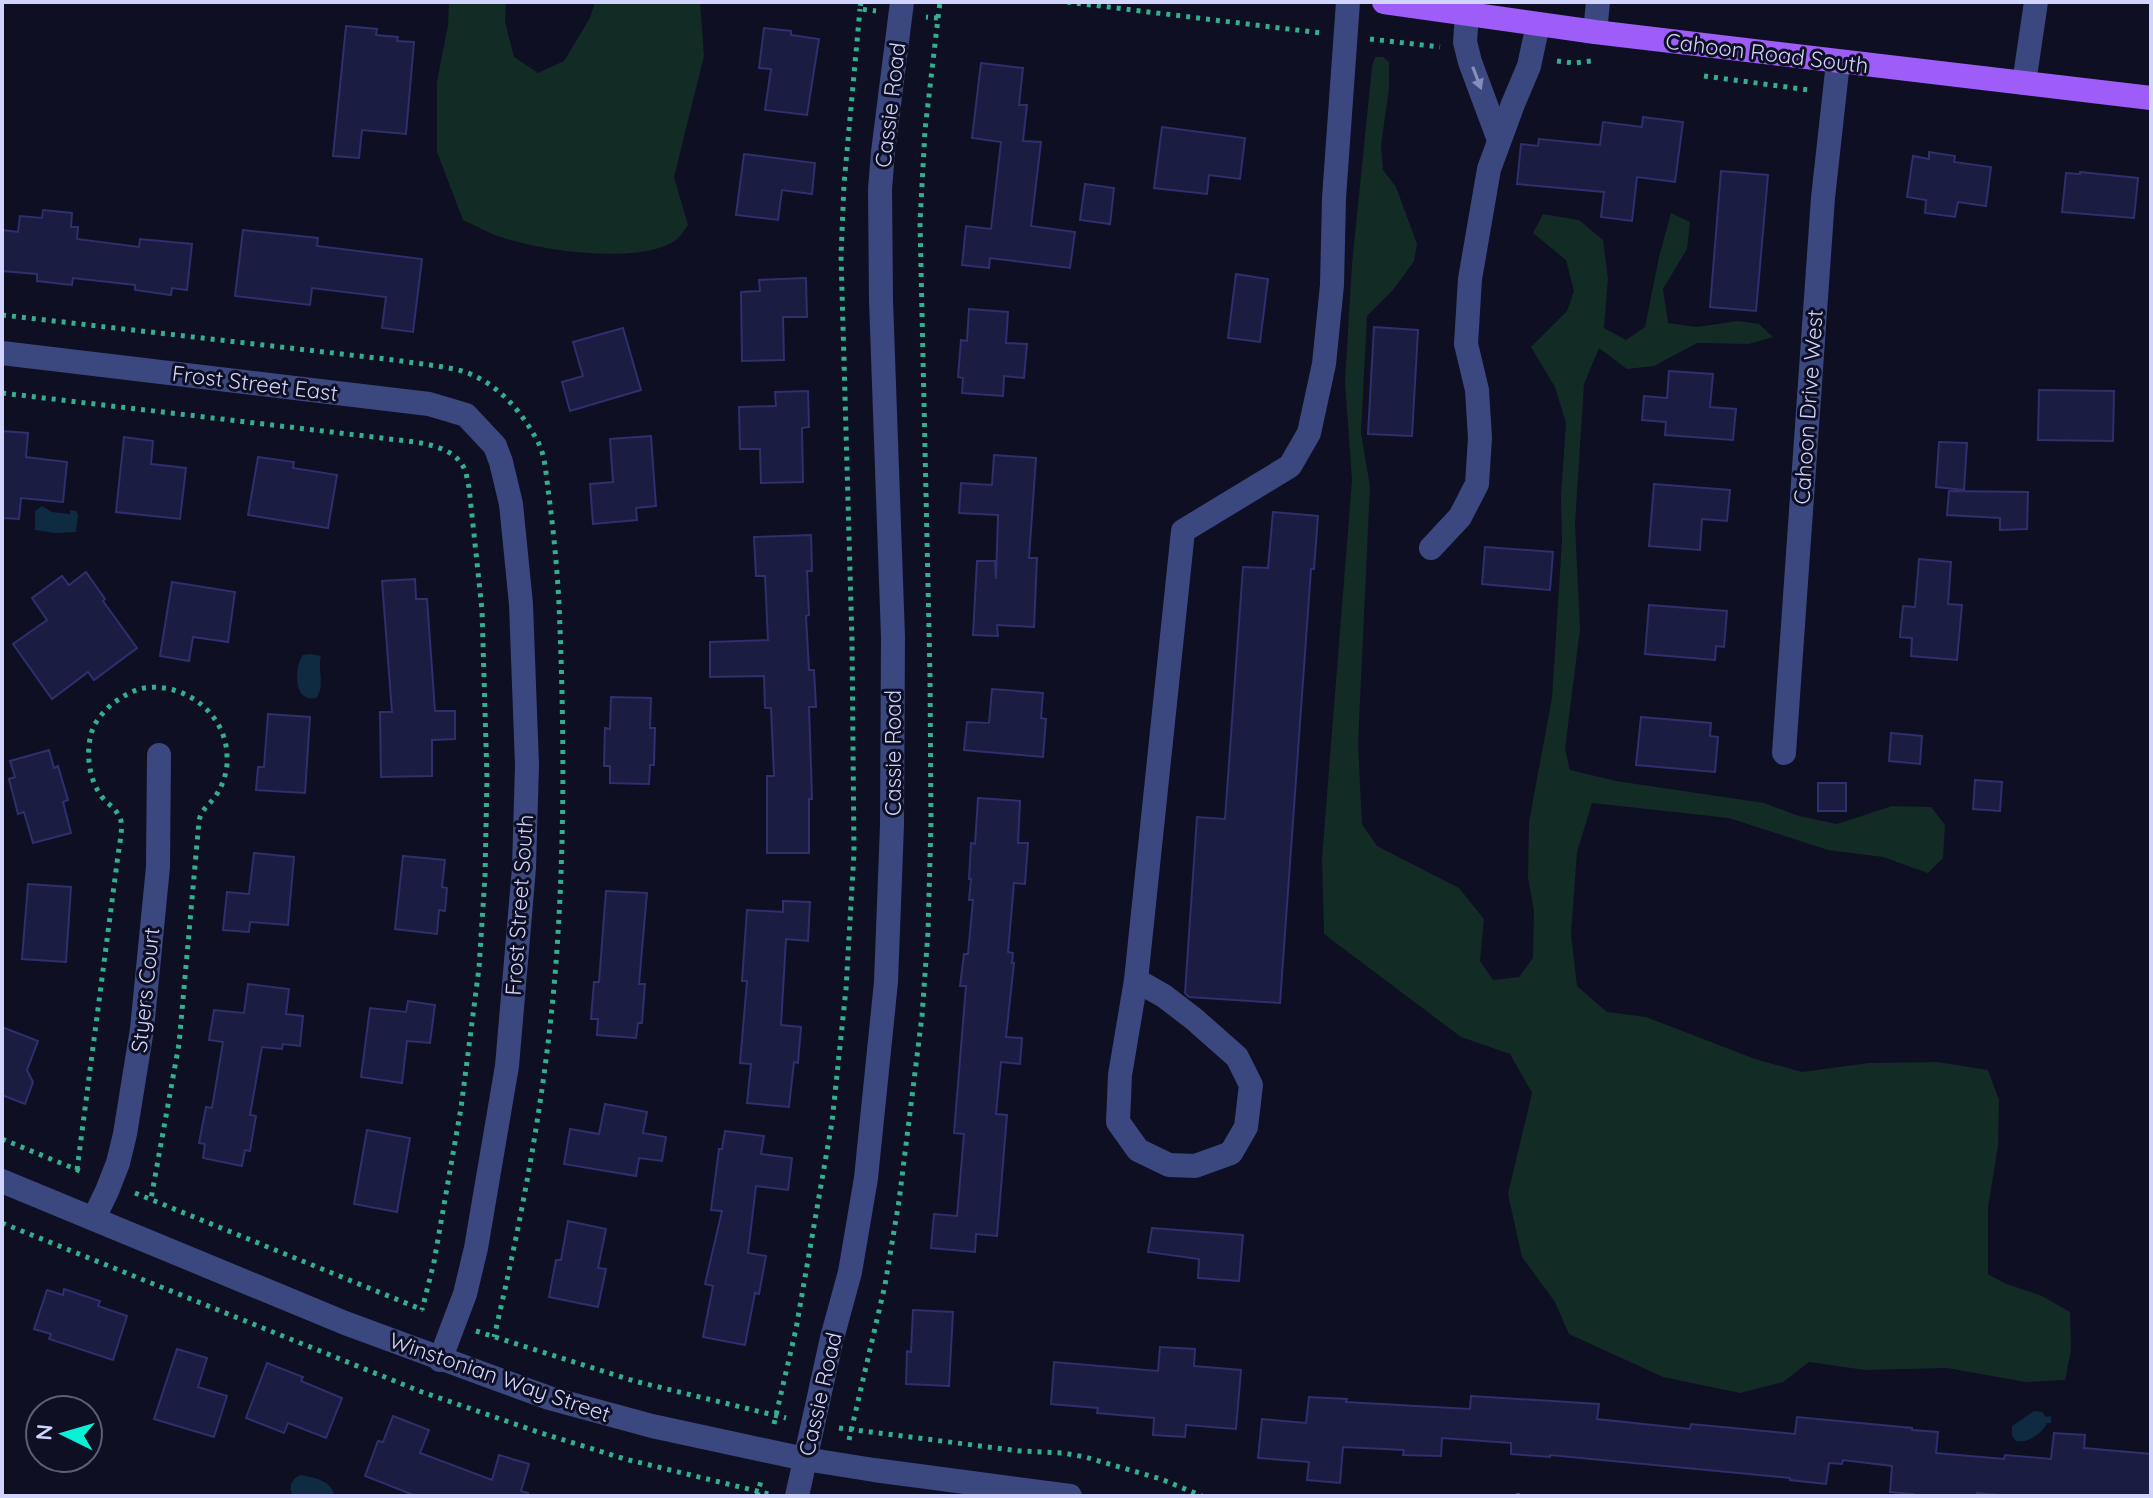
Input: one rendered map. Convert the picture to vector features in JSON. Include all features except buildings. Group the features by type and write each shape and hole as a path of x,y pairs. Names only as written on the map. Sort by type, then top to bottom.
{"main road":[{"name":"Cahoon Road South","path":"1384,2 1595,32 2151,98"}],"street":[{"name":"Cassie Road","path":"797,1496 850,1272 866,1178 886,982 892,825 893,637 880,189 902,2"},
{"path":"1136,980 1164,996 1237,1057 1251,1085 1246,1127 1231,1153 1195,1166 1169,1165 1138,1150 1118,1122 1120,1075 1136,980 1183,531 1290,466 1309,433 1324,364 1332,285 1334,198 1348,2"},
{"path":"1595,32 1598,2"},
{"path":"2024,83 2036,2"},
{"path":"1467,14 1465,42 1470,62 1499,140"},
{"path":"1431,548 1460,517 1477,484 1479,414 1477,390 1466,344 1470,279 1489,169 1529,66 1538,24"},
{"name":"Cahoon Drive West","path":"1784,753 1823,198 1838,62"},
{"name":"Frost Street East","path":"2,353 429,404 466,415 495,446"},
{"name":"Frost Street South","path":"440,1360 456,1323 476,1248 507,1066 524,868 527,765 521,604 511,504 495,446"},
{"name":"Styers Court","path":"94,1218 118,1163 142,1029 158,867 159,755"},
{"name":"Winstonian Way Street","path":"2,1181 345,1323 549,1398 652,1426 805,1459 1070,1496"}],"path":[{"path":"938,18 940,2"},
{"path":"758,1493 796,1329 832,1122 849,943 854,853 854,740 841,256 844,184 860,9"},
{"path":"2,315 456,369 488,383 509,400 540,445 557,557 563,698 564,800 558,936 529,1171 494,1337"},
{"path":"2,393 433,446 450,452 464,468 469,487 482,610 487,778 485,876 479,968 461,1108 434,1262 422,1310"},
{"path":"2,1139 422,1310 494,1337 634,1381 813,1423 1085,1457 1161,1479 1202,1496"},
{"path":"2,1223 422,1392 625,1459 780,1496"}],"green space":[{"path":"449,2 506,2 505,22 514,57 538,73 564,61 590,18 595,2 700,2 704,56 674,177 688,225 678,238 660,248 640,252 566,251 521,243 463,220 437,152 437,82 448,25"},
{"path":"1375,57 1383,57 1389,62 1389,89 1381,145 1383,170 1396,187 1417,244 1414,261 1393,290 1367,316 1361,433 1370,486 1358,744 1362,824 1377,846 1459,888 1484,919 1480,961 1493,980 1519,977 1533,958 1534,911 1528,877 1529,822 1552,698 1566,423 1555,387 1531,347 1567,311 1574,291 1566,260 1533,233 1543,214 1579,220 1603,240 1608,278 1604,328 1626,340 1645,327 1671,213 1690,222 1687,249 1663,289 1668,323 1697,327 1738,321 1759,324 1773,337 1749,344 1697,343 1654,366 1627,369 1599,348 1584,384 1575,524 1580,629 1565,749 1570,770 1616,781 1764,803 1799,816 1837,824 1892,806 1931,807 1945,825 1943,858 1928,873 1883,857 1828,850 1729,818 1592,803 1577,852 1571,934 1577,986 1607,1012 1646,1017 1755,1059 1802,1072 1869,1063 1937,1062 1988,1070 1999,1100 1998,1146 1988,1207 1988,1274 2042,1296 2070,1312 2071,1350 2065,1380 2026,1382 1947,1368 1865,1370 1809,1362 1783,1382 1740,1393 1663,1377 1569,1334 1555,1302 1522,1257 1508,1194 1532,1093 1510,1054 1461,1037 1324,934 1322,858 1352,480 1345,382 1352,264"}],"water":[{"path":"42,506 52,512 70,514 70,510 76,511 76,532 35,530 35,511"},
{"path":"303,655 321,656 321,683 316,698 303,695 298,683 300,660"},
{"path":"2034,1411 2051,1416 2051,1423 2047,1423 2034,1437 2016,1441 2012,1436 2012,1426"},
{"path":"300,1475 326,1483 334,1496 293,1496 291,1484"}]}
